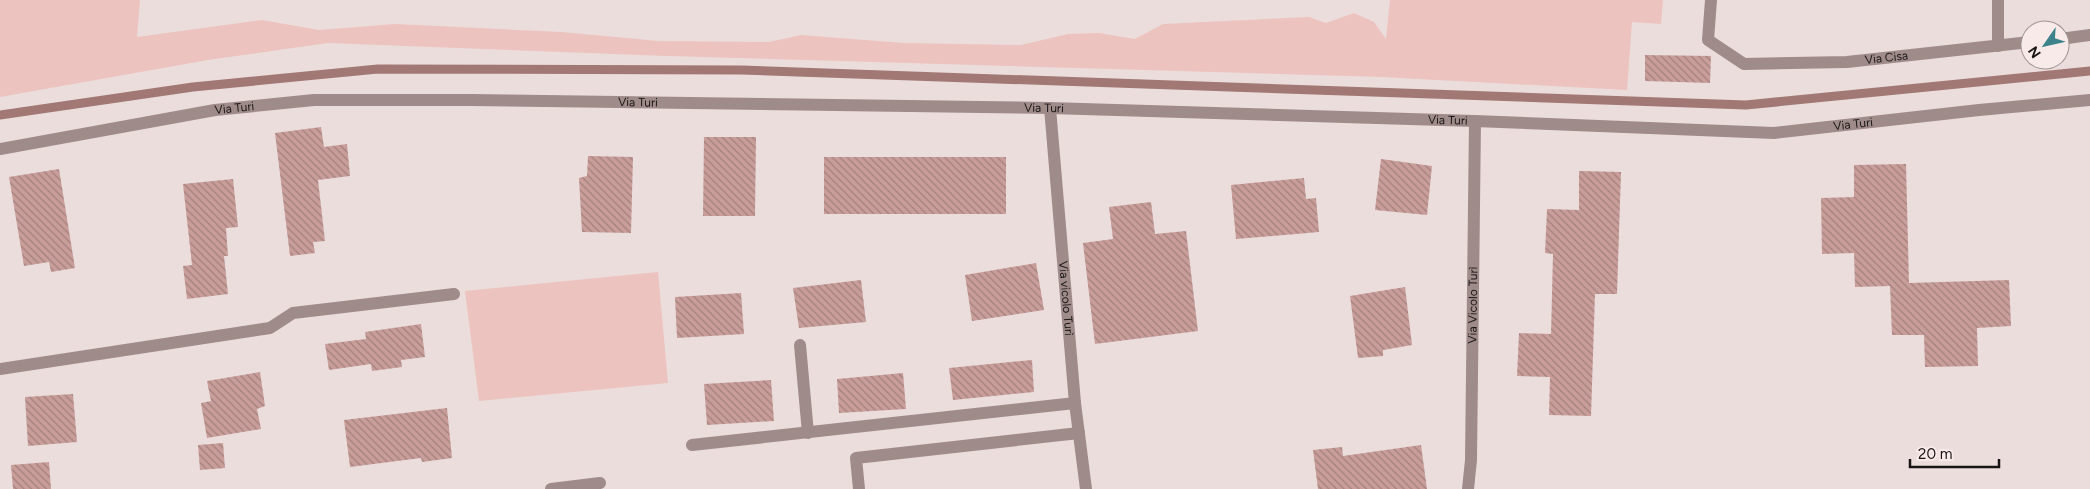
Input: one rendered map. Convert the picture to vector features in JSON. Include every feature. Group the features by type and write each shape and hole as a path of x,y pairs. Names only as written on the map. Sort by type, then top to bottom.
{"street":[{"name":"Via Cisa","path":"1710,0 1708,40 1744,64 1847,62 2020,43"},
{"path":"1998,0 1998,46"},
{"path":"2070,38 2090,35"},
{"name":"Via Turi","path":"0,149 216,110 314,100 472,100 1050,108 1475,121 1774,133 1979,110 2090,100"},
{"name":"Via vicolo Turì","path":"1050,108 1075,403 1086,489"},
{"name":"Via Vicolo Turì","path":"1468,489 1472,460 1475,121"},
{"path":"0,369 270,328 293,313 454,294"},
{"path":"800,345 808,433"},
{"path":"692,446 1075,403"},
{"path":"859,489 856,458 1079,433"},
{"path":"551,489 600,483"}],"shaded area":[{"path":"0,0 140,0 137,37 262,20 319,30 395,24 561,32 659,41 769,42 801,35 904,43 1021,45 1068,34 1099,33 1135,39 1163,24 1309,17 1326,23 1354,13 1374,22 1386,39 1390,0 1663,0 1661,24 1632,22 1627,90 1381,77 667,56 328,43 208,60 0,97"},
{"path":"658,272 668,383 479,401 465,291"}],"building":[{"path":"1645,55 1711,56 1710,83 1645,81"},
{"path":"321,127 324,147 347,144 350,176 318,180 325,241 313,242 315,253 290,256 275,133"},
{"path":"704,137 756,137 755,216 703,216"},
{"path":"588,156 633,157 631,233 582,232 579,178 587,176"},
{"path":"824,157 1006,157 1006,214 824,214"},
{"path":"1381,159 1432,166 1427,215 1375,210"},
{"path":"1906,164 1909,283 2009,280 2011,326 1977,328 1978,366 1925,367 1924,335 1892,335 1890,286 1855,287 1854,253 1822,254 1821,198 1854,197 1854,165"},
{"path":"59,169 75,268 51,272 49,262 24,266 9,177"},
{"path":"1579,171 1621,172 1617,294 1595,294 1591,416 1549,415 1550,377 1517,376 1519,333 1551,334 1553,254 1545,253 1547,209 1579,210"},
{"path":"1304,178 1306,199 1316,198 1319,232 1236,239 1231,185"},
{"path":"233,179 238,227 226,228 228,256 224,256 228,294 187,299 183,266 192,265 183,184"},
{"path":"1151,202 1155,234 1186,231 1198,331 1095,344 1083,243 1113,239 1109,207"},
{"path":"1036,263 1044,310 972,321 965,275"},
{"path":"861,280 866,322 799,328 793,288"},
{"path":"1405,287 1412,345 1383,350 1383,356 1358,358 1350,296"},
{"path":"741,293 744,334 677,338 675,297"},
{"path":"421,324 425,357 401,360 402,367 372,371 371,364 329,370 325,344 366,339 365,332"},
{"path":"1032,360 1034,392 953,400 949,368"},
{"path":"260,372 265,406 257,409 261,429 207,438 201,403 211,401 207,381"},
{"path":"903,373 906,409 839,413 837,379"},
{"path":"771,380 774,421 707,425 704,384"},
{"path":"73,394 77,442 28,446 25,397"},
{"path":"447,408 452,458 422,462 421,458 350,467 344,420"},
{"path":"223,443 225,468 200,470 198,445"},
{"path":"1421,445 1427,489 1318,489 1313,450 1342,447 1343,456"},
{"path":"49,462 51,489 13,489 11,465"}],"waterway":[{"path":"0,115 193,87 378,69 741,70 1746,105 2090,71"}]}
